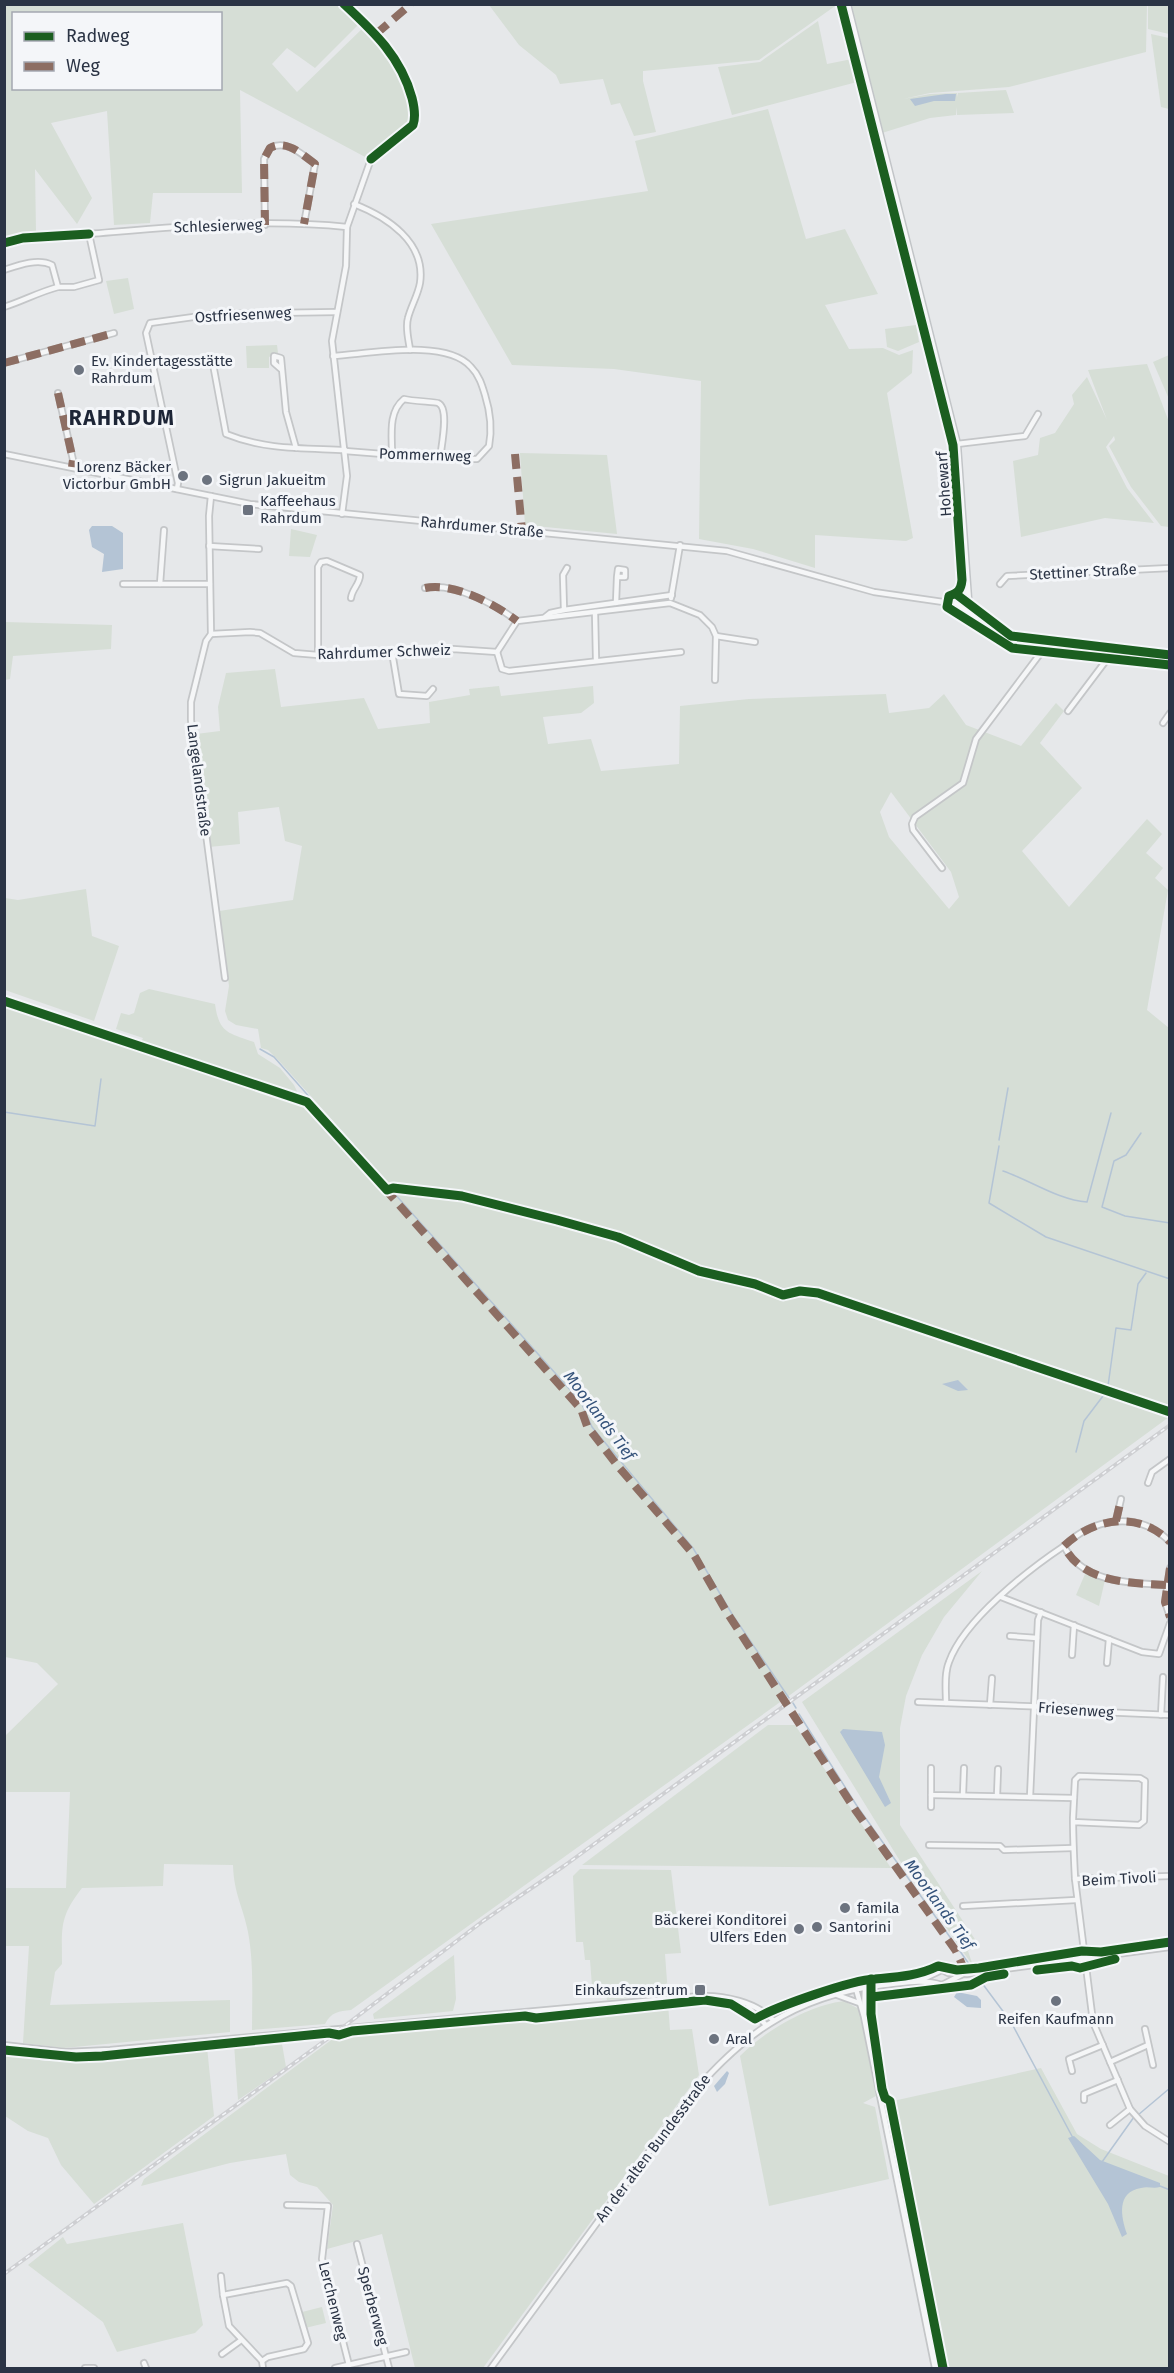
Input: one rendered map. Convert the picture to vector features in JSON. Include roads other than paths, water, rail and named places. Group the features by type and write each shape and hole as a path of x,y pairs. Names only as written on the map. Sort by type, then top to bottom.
{"main road":[{"name":"Hohewarf","path":"847,4 957,444 963,547 969,598 965,609"},
{"name":"Hohewarf","path":"957,604 966,583"},
{"path":"957,604 1002,638 1046,646 1170,660"}],"street":[{"path":"342,514 347,476 333,356 337,312 346,266 347,227 371,159 413,125 413,102 400,64 372,29 344,4"},
{"path":"265,225 267,186 264,159 270,148 281,145 291,147 315,164 304,224"},
{"path":"354,204 377,213 392,224 406,237 417,255 420,284 407,321 410,350"},
{"name":"Schlesierweg","path":"58,287 74,287 99,280 89,234 196,225 304,224 347,227"},
{"path":"4,270 23,264 46,262 52,265 58,287 36,292 27,300 4,307"},
{"name":"Ostfriesenweg","path":"177,489 178,483 146,333 150,323 215,314 337,312"},
{"path":"4,363 114,333"},
{"name":"Pommernweg","path":"213,364 226,434 259,446 440,459 477,459 486,452 490,439 488,405 480,380 470,365 432,350 333,356"},
{"path":"282,370 286,412 296,448"},
{"path":"58,393 73,460 72,467"},
{"path":"392,454 393,415 398,404 404,399 425,404 435,402 441,405 445,412 440,459"},
{"name":"Hohewarf","path":"957,444 1025,436 1038,414"},
{"name":"Rahrdumer Straße","path":"4,454 250,504 680,545 744,554 874,592 957,604"},
{"name":"Langelandstraße","path":"211,496 209,546 211,634 206,641 191,702 191,720 225,978"},
{"path":"160,584 164,530"},
{"path":"670,603 680,545"},
{"path":"209,546 259,549"},
{"path":"318,655 318,567 321,562 327,561 360,575 360,581 352,592 351,598"},
{"path":"564,610 563,575 567,568"},
{"name":"Stettiner Straße","path":"1000,584 1007,576 1170,568"},
{"path":"616,603 617,577"},
{"path":"123,584 210,585"},
{"path":"425,588 445,588 488,601 517,621 670,603 700,615 712,627 716,636 715,680"},
{"path":"545,617 550,613 564,610 672,595"},
{"path":"595,612 596,659"},
{"path":"517,621 497,652 502,669 509,671 596,659 681,652"},
{"name":"Rahrdumer Schweiz","path":"211,634 260,633 294,653 318,655 453,649 497,652"},
{"path":"716,636 755,642"},
{"path":"942,868 913,830 912,824 915,818 963,783 976,739 1046,646"},
{"path":"392,652 399,694 427,696 433,689"},
{"path":"1068,711 1111,654"},
{"path":"1163,723 1170,713"},
{"path":"1148,1483 1152,1472 1170,1459"},
{"path":"1116,1521 1121,1499"},
{"path":"946,1703 949,1660 990,1605 1028,1570 1089,1527 1101,1522 1116,1521 1152,1528 1170,1542"},
{"path":"1064,1546 1078,1566 1089,1572 1125,1582 1166,1585"},
{"path":"1170,1568 1165,1602 1170,1617"},
{"path":"1001,1597 1142,1652 1159,1654 1170,1623"},
{"path":"1030,1797 1041,1612"},
{"path":"1072,1655 1074,1625"},
{"path":"1010,1636 1038,1638"},
{"path":"1107,1664 1109,1639"},
{"path":"1161,1715 1164,1677"},
{"path":"990,1705 992,1678"},
{"name":"Friesenweg","path":"918,1702 1034,1706 1170,1715"},
{"path":"931,1768 931,1807"},
{"path":"963,1795 964,1768"},
{"path":"997,1796 998,1769"},
{"path":"1073,1822 1139,1825 1144,1821 1145,1781 1140,1778 1079,1776 1075,1780 1073,1822 1074,1879"},
{"path":"931,1795 1074,1798"},
{"path":"929,1845 1000,1846 1004,1850 1073,1848"},
{"name":"Beim Tivoli","path":"1134,2114 1091,2014 1074,1879 1170,1876"},
{"path":"963,1906 1076,1900"},
{"path":"919,1981 936,1981 942,1985 949,1976 1170,1947"},
{"path":"919,1981 942,1970 949,1976"},
{"path":"935,1974 936,1981"},
{"name":"An der alten Bundesstraße","path":"491,2368 683,2105 718,2064 765,2024 773,2020 856,1989 919,1981"},
{"path":"864,2017 865,1988"},
{"path":"856,1989 864,2017 935,2368"},
{"path":"837,1995 859,2003"},
{"path":"4,2044 55,2051 99,2051 700,1996 719,1996 740,2002 766,2013 773,2020"},
{"path":"740,2002 760,2016 765,2024"},
{"path":"1145,2029 1153,2065"},
{"path":"1110,2062 1148,2045"},
{"path":"1072,2071 1069,2058 1103,2046"},
{"path":"1084,2100 1084,2094 1118,2080"},
{"path":"1110,2125 1134,2114 1170,2142"},
{"name":"Lerchenweg","path":"287,2205 328,2206 322,2259 349,2365"},
{"name":"Sperberweg","path":"357,2244 389,2368"},
{"path":"220,2276 229,2326 240,2341 262,2361 264,2368"},
{"path":"223,2295 287,2283 291,2286 308,2343 304,2349 268,2357 262,2361"},
{"path":"222,2354 240,2341"},
{"path":"335,2368 406,2352"},
{"path":"85,2368 94,2368"}],"water":[{"path":"956,94 955,101 934,101 915,106 910,99"},
{"path":"92,526 112,526 123,533 123,569 102,572 104,554 92,547 89,530"},
{"path":"958,1380 968,1390 958,1391 942,1384"},
{"path":"843,1729 882,1732 885,1745 879,1777 891,1803 885,1807 840,1732"},
{"path":"957,1992 977,1996 981,2000 981,2008 967,2007 954,1997"},
{"path":"727,2071 729,2073 725,2084 717,2092 714,2086"},
{"path":"1074,2136 1100,2160 1160,2183 1160,2187 1141,2188 1127,2194 1122,2213 1127,2234 1122,2237 1108,2204 1068,2138"}],"waterway":[{"name":"Moorlands Tief","path":"260,1049 274,1057 389,1187"},
{"path":"4,1112 95,1126 101,1079"},
{"path":"999,1140 1008,1088"},
{"path":"1003,1171 1065,1198 1087,1202 1111,1113"},
{"path":"1141,1133 1126,1155 1114,1161 1102,1207 1125,1216 1170,1223"},
{"path":"999,1146 989,1203 1046,1237 1170,1279"},
{"name":"Moorlands Tief","path":"393,1192 581,1402 592,1427 693,1548 732,1614 789,1698"},
{"path":"1108,1386 1116,1328 1131,1330 1138,1284 1146,1273"},
{"path":"1076,1452 1084,1421 1103,1396"},
{"name":"Moorlands Tief","path":"793,1703 796,1708"},
{"name":"Moorlands Tief","path":"799,1714 857,1806 974,1971"},
{"name":"Moorlands Tief","path":"976,1975 1011,2022 1073,2138"},
{"path":"1138,2115 1170,2088"},
{"path":"1102,2162 1134,2117"},
{"name":"Moorlands Tief","path":"1160,2186 1170,2190"}],"railway":[{"path":"4,2274 334,2034 483,1921 564,1866 1170,1425"}],"place":[{"name":"Ev. Kindertagesstätte Rahrdum","path":"79,370"},
{"name":"Lorenz Bäcker Victorbur GmbH","path":"183,476"},
{"name":"Sigrun Jakueitm","path":"207,480"},
{"name":"Kaffeehaus Rahrdum","path":"248,510"},
{"name":"famila","path":"845,1908"},
{"name":"Santorini","path":"817,1927"},
{"name":"Bäckerei Konditorei Ulfers Eden","path":"799,1929"},
{"name":"Einkaufszentrum","path":"700,1990"},
{"name":"Reifen Kaufmann","path":"1056,2001"},
{"name":"Aral","path":"714,2039"}],"district":[{"name":"RAHRDUM","path":"122,418"}]}
